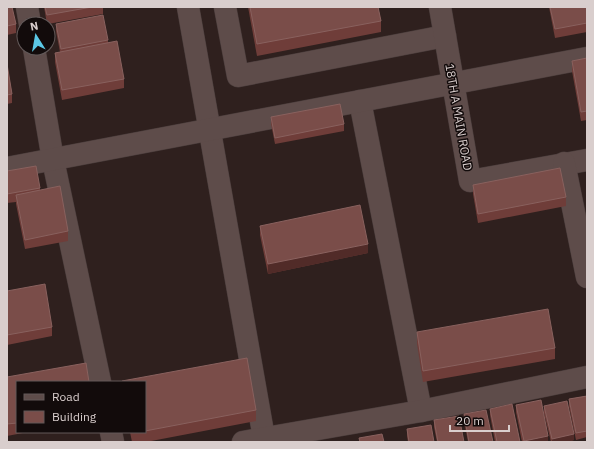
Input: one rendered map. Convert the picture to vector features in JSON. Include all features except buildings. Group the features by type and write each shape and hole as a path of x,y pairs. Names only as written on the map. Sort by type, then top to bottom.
{"street":[{"path":"188,7 209,130 253,440 421,411 587,378"},
{"path":"225,7 238,76 445,36"},
{"name":"18TH A MAIN ROAD","path":"440,7 470,181 587,160"},
{"path":"35,56 53,160 100,381"},
{"path":"7,168 587,58"},
{"path":"360,101 421,411"},
{"path":"564,163 587,277"}]}
